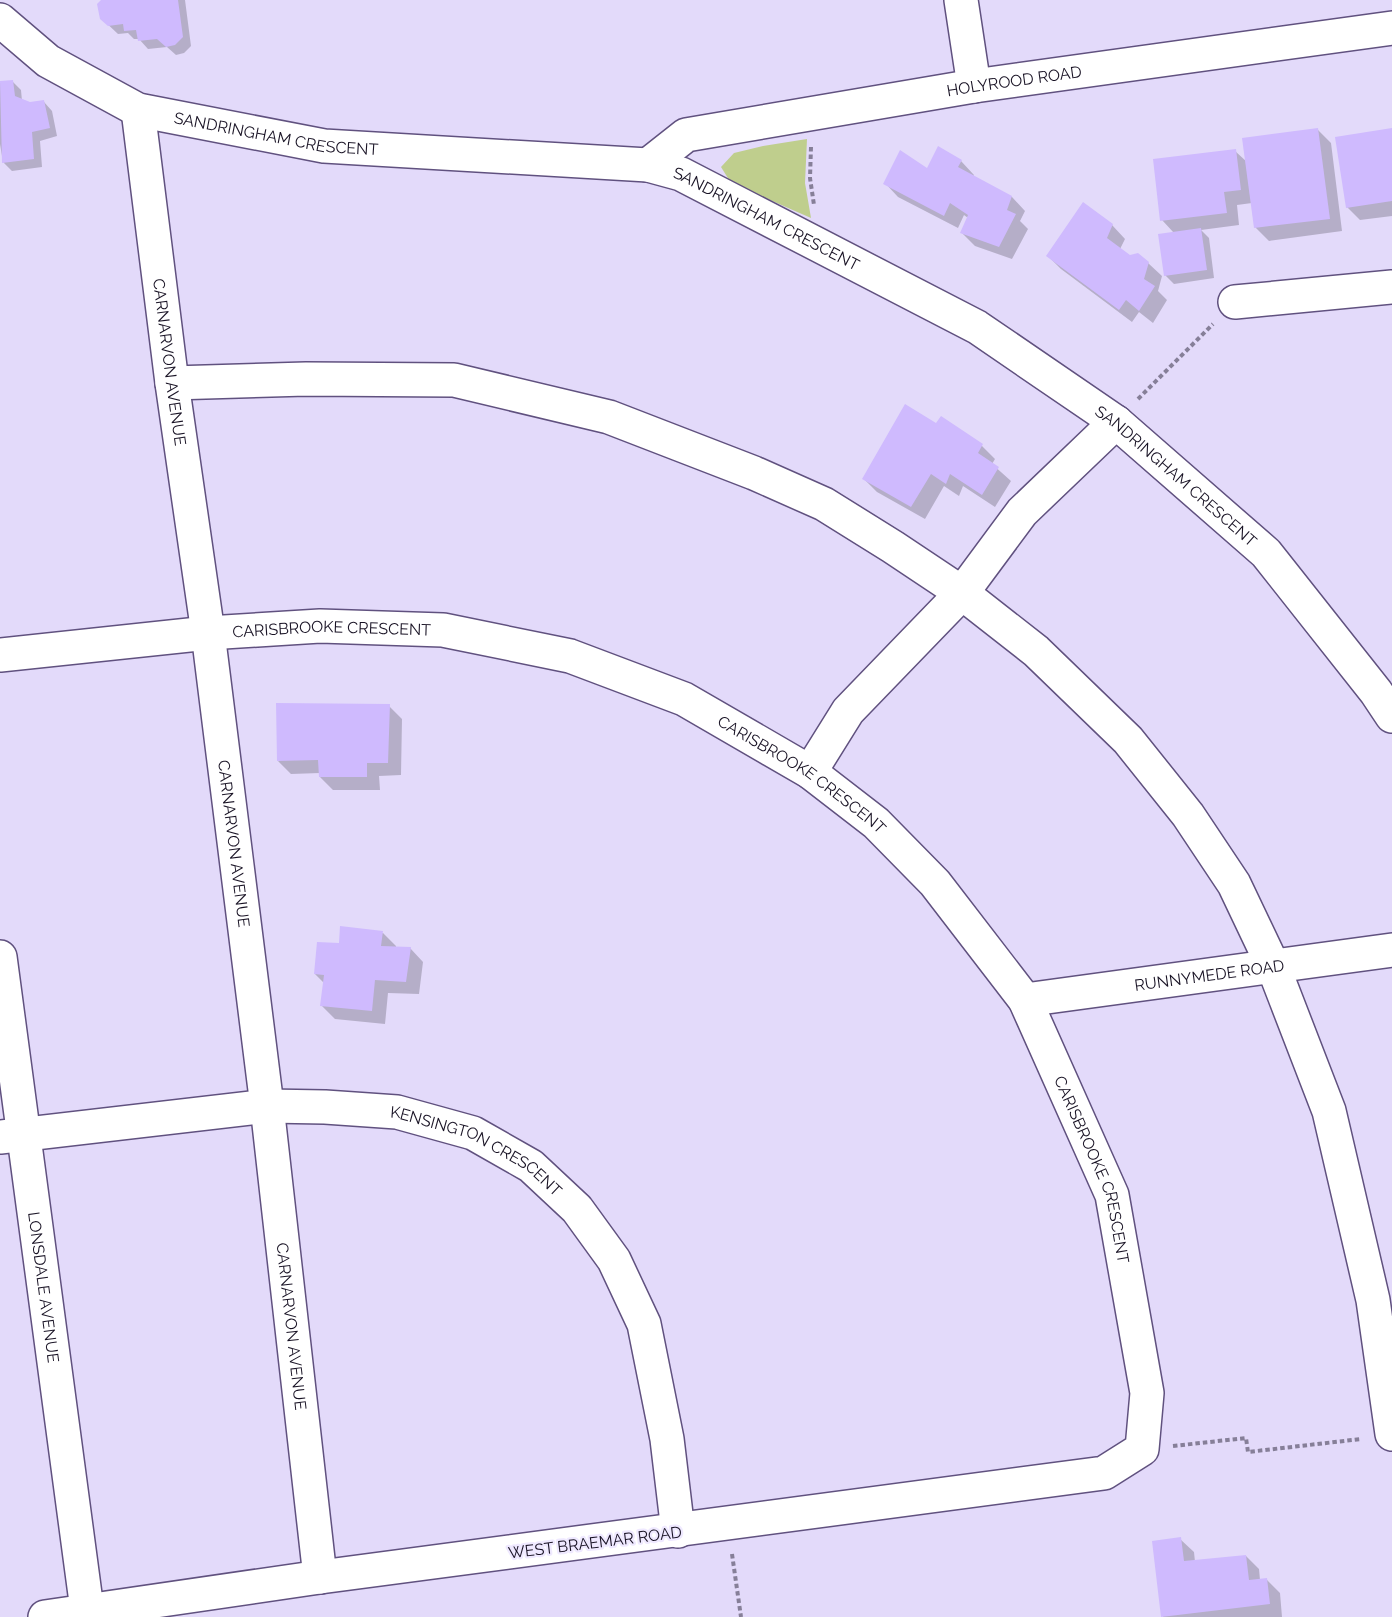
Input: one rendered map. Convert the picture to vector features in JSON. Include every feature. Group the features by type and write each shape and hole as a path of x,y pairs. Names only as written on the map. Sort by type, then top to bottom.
{"street":[{"path":"961,0 974,86"},
{"name":"SANDRINGHAM CRESCENT","path":"0,20 48,61 138,110 324,146 648,165 681,174 977,327 1116,422 1266,553 1376,692 1392,716"},
{"name":"HOLYROOD ROAD","path":"648,165 686,135 974,86 1392,28"},
{"name":"CARNARVON AVENUE","path":"138,110 172,383 208,633 267,1106 320,1577"},
{"path":"1235,302 1392,287"},
{"path":"172,383 306,379 454,380 609,417 754,473 824,504 962,593 1036,651 1128,740 1188,815 1234,884 1273,966 1329,1111 1373,1300 1381,1436"},
{"path":"810,772 848,711 962,593 1022,512 1116,422"},
{"name":"CARISBROOKE CRESCENT","path":"0,656 208,633 320,626 443,630 570,656 684,699 810,772 876,823 935,883 1025,999 1112,1195 1147,1393 1142,1449"},
{"name":"RUNNYMEDE ROAD","path":"1025,999 1392,950"},
{"name":"LONSDALE AVENUE","path":"0,957 12,1136 87,1614"},
{"name":"KENSINGTON CRESCENT","path":"12,1136 267,1106 397,1112 473,1133 531,1166 577,1209 614,1260 644,1324 667,1439 678,1531"},
{"name":"WEST BRAEMAR ROAD","path":"45,1617 87,1614 320,1577 1104,1473 1142,1449"}],"path":[{"path":"822,112 811,143 810,178 823,249"},
{"path":"1116,422 1235,302"},
{"path":"1142,1449 1246,1438 1248,1452 1381,1436"},
{"path":"728,1524 741,1617"}],"green space":[{"path":"807,139 805,183 811,218 731,183 721,167 734,153"}],"building":[{"path":"101,0 178,0 183,37 175,45 166,47 157,39 138,41 136,30 124,31 123,24 108,26 100,19 97,4"},
{"path":"13,80 15,96 30,102 44,100 50,128 32,132 34,159 2,163 0,81"},
{"path":"1318,128 1330,219 1254,228 1242,138"},
{"path":"1392,128 1392,201 1346,208 1335,137"},
{"path":"938,146 962,160 958,167 1012,196 1007,210 1016,214 999,247 960,233 968,215 950,203 944,216 883,184 900,150 927,168"},
{"path":"1236,149 1241,190 1224,192 1227,213 1160,221 1153,159"},
{"path":"1083,202 1113,224 1107,238 1130,255 1138,253 1149,262 1144,279 1155,286 1139,311 1126,300 1119,310 1046,256"},
{"path":"1201,228 1207,270 1164,276 1158,234"},
{"path":"905,404 936,423 941,416 983,444 978,453 999,467 982,495 950,474 946,484 931,474 911,507 862,479"},
{"path":"276,703 390,704 388,763 367,763 367,777 319,777 318,760 277,761"},
{"path":"340,926 383,931 381,946 411,947 406,982 375,980 372,1011 320,1006 324,975 314,974 317,942 339,943"},
{"path":"1181,1537 1184,1561 1246,1555 1249,1580 1267,1578 1270,1604 1161,1617 1152,1541"}]}
